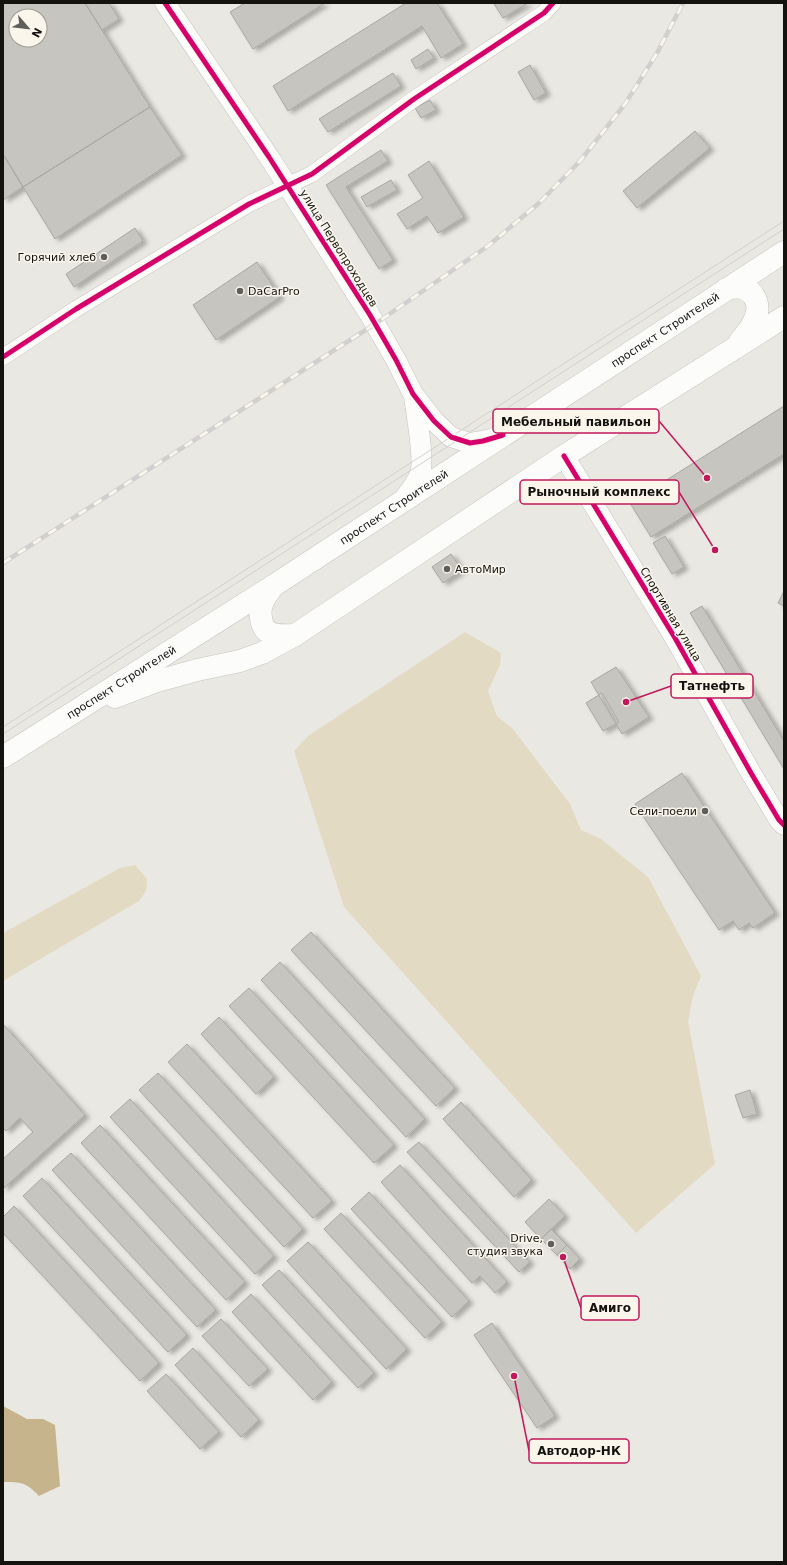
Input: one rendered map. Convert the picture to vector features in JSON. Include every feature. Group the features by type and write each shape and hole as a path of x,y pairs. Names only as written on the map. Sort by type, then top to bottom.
{"main road":[{"name":"проспект Строителей","path":"69,715 273,586 784,252"},
{"path":"726,289 741,288 751,293 756,299 758,309 755,321 736,347"},
{"name":"проспект Строителей","path":"69,715 154,682 197,670 240,661 262,653 295,635 564,456 784,317"},
{"path":"273,586 262,603 262,624 267,631 278,635 295,635"},
{"path":"3,757 69,715"}],"street":[{"name":"улица Первопроходцев","path":"165,3 287,186 372,320 414,394 434,422 451,437 470,443 503,435"},
{"path":"3,357 76,309 249,204 312,174 414,99 544,13 553,3"},
{"name":"улица Первопроходцев","path":"400,503 415,484 421,472 419,433 414,394"},
{"name":"Спортивная улица","path":"564,456 675,638 751,773 779,820 784,825"}],"shaded area":[{"path":"465,632 501,653 500,665 488,691 497,716 513,729 570,804 581,830 601,839 648,877 701,976 693,996 688,1021 715,1164 636,1233 344,907 294,751 308,736"},
{"path":"135,865 147,879 146,891 139,901 3,981 3,933 120,868"},
{"path":"3,1406 27,1419 43,1419 55,1425 60,1486 39,1496 27,1485 14,1482 3,1482"}],"building":[{"path":"3,3 85,3 150,107 23,187 3,154"},
{"path":"85,3 109,3 119,19 102,30"},
{"path":"245,3 325,3 253,49 230,12"},
{"path":"406,3 437,3 463,44 441,58 422,26 288,111 273,86"},
{"path":"528,3 503,18 494,4"},
{"path":"428,49 434,58 416,69 411,60"},
{"path":"530,65 546,93 534,100 518,72"},
{"path":"393,73 401,86 328,132 319,119"},
{"path":"430,100 436,110 421,118 415,108"},
{"path":"150,107 182,155 55,239 23,187"},
{"path":"695,131 710,148 637,208 623,191"},
{"path":"381,150 388,161 346,187 393,260 379,269 326,185"},
{"path":"3,154 23,187 3,200"},
{"path":"429,161 464,217 438,233 427,216 407,229 397,214 423,198 408,175"},
{"path":"391,180 397,190 367,207 361,197"},
{"name":"Горячий хлеб","path":"135,228 143,241 74,287 66,274"},
{"path":"257,262 280,297 216,340 193,305"},
{"path":"784,406 784,454 651,537 630,503"},
{"path":"665,536 684,567 672,574 653,543"},
{"name":"АвтоМир","path":"451,554 462,570 443,583 432,567"},
{"path":"784,591 784,606 778,603"},
{"path":"702,606 784,741 784,769 690,613"},
{"path":"616,667 649,717 622,734 591,682"},
{"path":"602,693 619,722 603,731 586,703"},
{"path":"682,773 775,913 753,928 749,923 739,930 733,921 719,930 635,804"},
{"path":"311,932 455,1088 436,1106 291,950"},
{"path":"280,962 425,1119 406,1137 261,980"},
{"path":"249,988 394,1145 374,1163 229,1006"},
{"path":"219,1017 274,1077 256,1094 201,1034"},
{"path":"3,1024 85,1115 3,1189 3,1159 33,1132 20,1118 6,1131 3,1128"},
{"path":"187,1044 332,1201 313,1218 168,1062"},
{"path":"158,1073 303,1229 284,1247 139,1090"},
{"path":"750,1090 757,1114 743,1118 735,1095"},
{"path":"130,1099 274,1256 255,1274 110,1117"},
{"path":"461,1102 532,1180 514,1197 443,1119"},
{"path":"100,1125 245,1282 226,1300 81,1143"},
{"path":"419,1142 530,1262 519,1272 407,1152"},
{"path":"71,1153 216,1310 197,1327 52,1170"},
{"path":"400,1165 507,1282 495,1293 480,1276 472,1283 381,1182"},
{"path":"42,1178 187,1335 168,1352 23,1196"},
{"path":"369,1192 469,1301 452,1317 351,1209"},
{"path":"549,1199 565,1216 541,1239 525,1222"},
{"path":"14,1206 159,1363 140,1381 3,1233 3,1217"},
{"path":"341,1213 442,1322 425,1338 324,1229"},
{"path":"551,1229 567,1245 557,1255 541,1239"},
{"path":"308,1242 407,1349 386,1369 287,1261"},
{"path":"567,1245 580,1259 570,1269 557,1255"},
{"path":"279,1270 374,1373 358,1388 262,1285"},
{"path":"251,1294 332,1382 313,1400 232,1312"},
{"path":"221,1319 268,1369 249,1386 202,1336"},
{"path":"492,1323 555,1416 537,1428 474,1335"},
{"path":"193,1348 259,1420 241,1437 175,1365"},
{"path":"166,1374 219,1432 200,1449 147,1391"}],"tram line":[{"path":"3,727 784,221"},
{"path":"3,734 784,229"}],"railway":[{"path":"3,563 375,324 488,246 539,203 580,161 625,104 657,53 683,3"}],"cycle path":[{"path":"165,3 269,157 370,315 396,360 413,394 434,421 451,437 470,443 503,435"},
{"path":"3,357 76,309 249,204 312,174 414,99 544,13 553,3"},
{"path":"564,456 675,638 751,773 779,820 784,825"}],"place":[{"name":"Горячий хлеб","path":"104,257"},
{"name":"DaCarPro","path":"240,291"},
{"name":"Мебельный павильон","path":"707,478"},
{"name":"Рыночный комплекс","path":"715,550"},
{"name":"АвтоМир","path":"447,569"},
{"name":"Татнефть","path":"626,702"},
{"name":"Сели-поели","path":"705,811"},
{"name":"Drive, студия звука","path":"551,1244"},
{"name":"Амиго","path":"563,1257"},
{"name":"Автодор-НК","path":"514,1376"}]}
